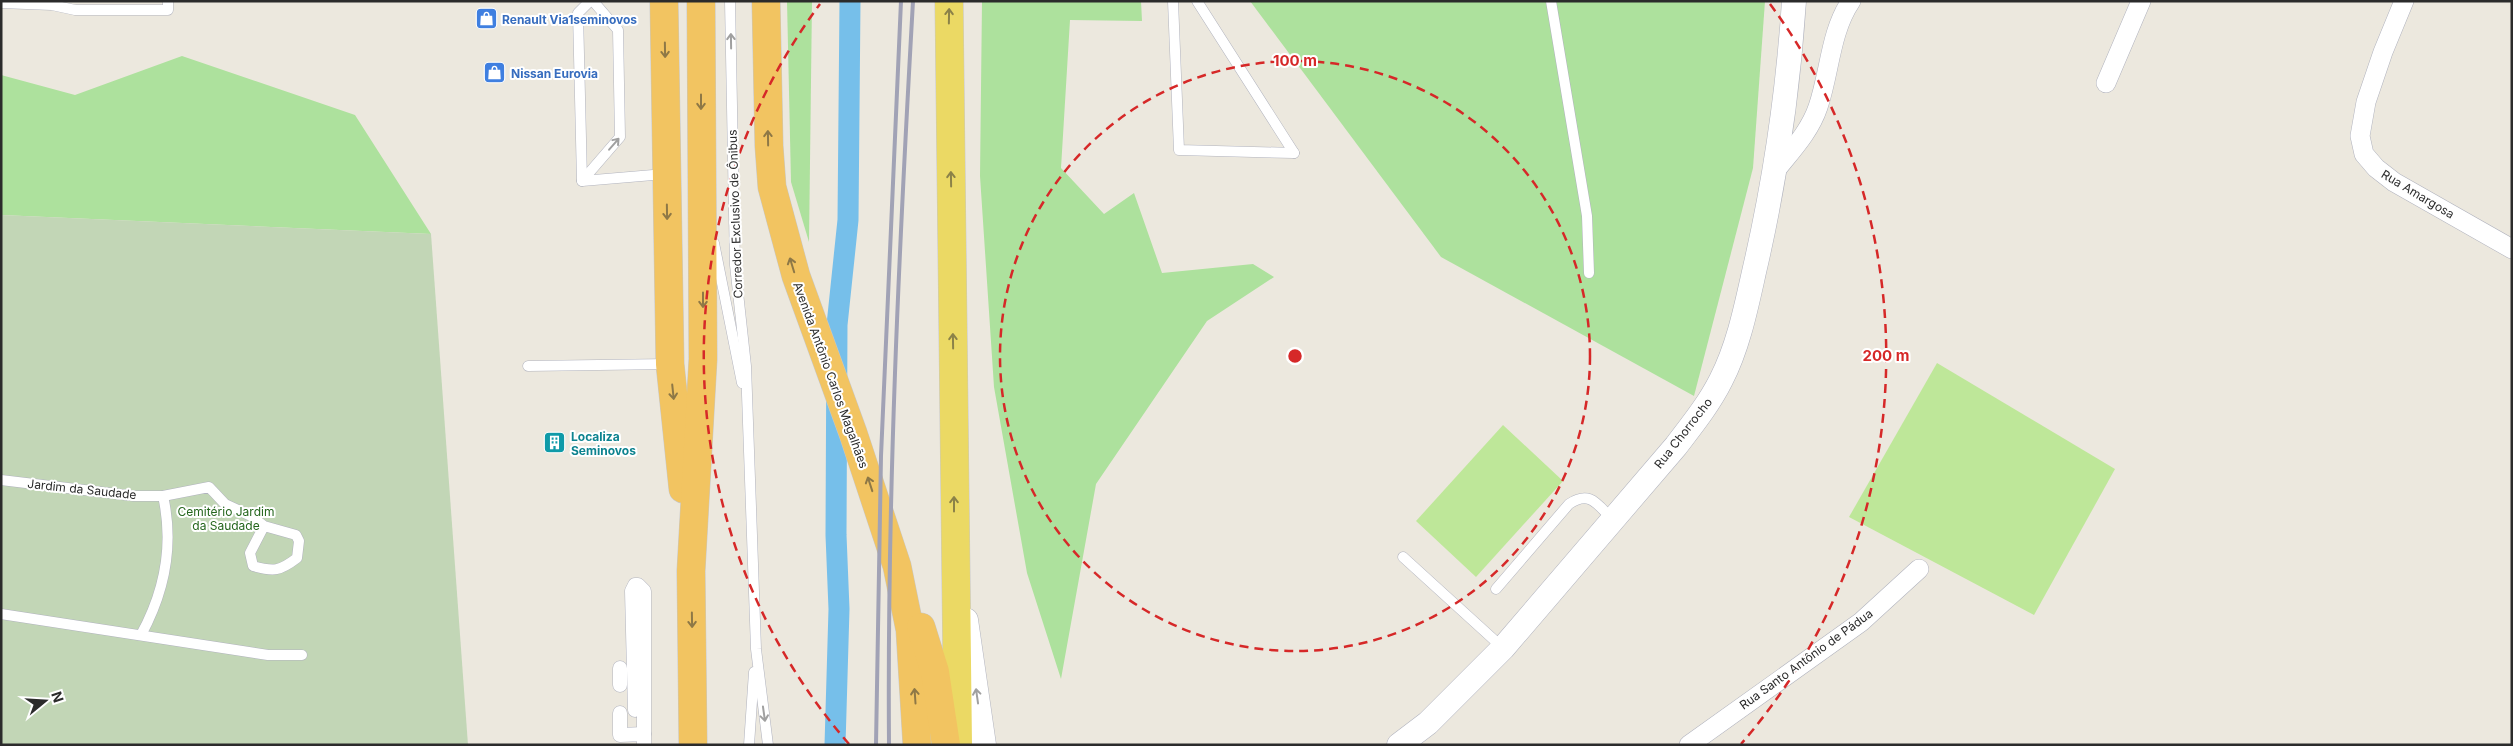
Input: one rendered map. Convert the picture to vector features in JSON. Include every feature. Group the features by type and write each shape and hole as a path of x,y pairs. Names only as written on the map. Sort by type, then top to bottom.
{"highway":[{"path":"664,1 670,364 691,571"},
{"path":"693,745 691,571 703,359 701,1"},
{"name":"Avenida Antônio Carlos Magalhães","path":"766,1 769,146 772,187 796,276 853,433 897,566 910,630 917,745"},
{"path":"897,566 924,636 935,672 946,745"}],"main road":[{"path":"949,1 958,745"}],"street":[{"name":"Rua Chorrocho","path":"1399,745 1428,723 1503,648 1676,446 1703,411 1722,380 1736,343 1748,300 1776,170 1790,63 1794,1"},
{"path":"1776,170 1807,130 1818,108 1839,24 1851,1"},
{"path":"2106,83 2141,1"},
{"name":"Rua Amargosa","path":"2404,1 2383,52 2366,102 2360,136 2364,154 2376,168 2394,182 2512,249"},
{"path":"954,536 984,745"},
{"name":"Rua Santo Antônio de Pádua","path":"1689,745 1861,622 1919,569"},
{"path":"620,713 620,735 644,740 644,591 638,585 635,585 632,591 635,710"},
{"path":"620,668 620,685"}],"lane":[{"path":"1,3 52,5 75,10 168,10 168,1"},
{"path":"592,1 618,30 620,137 582,181 578,13 592,1"},
{"name":"Corredor Exclusivo de Ônibus","path":"730,1 735,265 746,366 756,649 768,745"},
{"path":"1173,1 1179,150 1294,153 1197,1"},
{"path":"1551,1 1587,216 1589,273"},
{"path":"582,181 666,174"},
{"name":"Corredor Exclusivo de Ônibus","path":"702,187 736,351 748,426"},
{"path":"528,366 670,364"},
{"name":"Jardim da Saudade","path":"1,480 134,496 163,496 209,487 225,504 251,516 264,526 289,531 296,535 299,541 297,558 283,568 269,571 252,566 250,553 264,526"},
{"path":"141,635 153,613 167,561 168,518 163,496"},
{"path":"1496,589 1569,504 1577,499 1586,498 1593,500 1612,519"},
{"path":"1403,557 1503,648"},
{"path":"1,614 268,655 302,655"},
{"name":"Corredor Exclusivo de Ônibus","path":"749,745 756,649"}],"green space":[{"path":"787,1 812,1 809,242 791,182"},
{"path":"982,1 1141,1 1142,21 1070,20 1061,168 1104,214 1134,193 1162,273 1253,264 1274,277 1207,321 1096,484 1061,679 1027,573 994,387 980,176"},
{"path":"1250,1 1765,1 1753,168 1694,396 1441,257"},
{"path":"182,56 355,115 431,234 1,215 1,75 75,95"},
{"name":"Cemitério Jardim da Saudade","path":"1,215 431,234 468,745 1,745"},
{"path":"1937,363 2115,469 2034,615 1849,517"},
{"path":"1503,425 1563,481 1476,577 1416,521"}],"waterway":[{"path":"835,745 839,609 836,535 837,325 848,220 850,1"}],"railway":[{"path":"876,745 881,456 901,1"},
{"path":"889,745 892,466 903,187 913,1"}],"place":[{"name":"Renault Via1seminovos","path":"486,19"},
{"name":"Nissan Eurovia","path":"495,73"},
{"name":"Localiza Seminovos","path":"555,443"}]}
